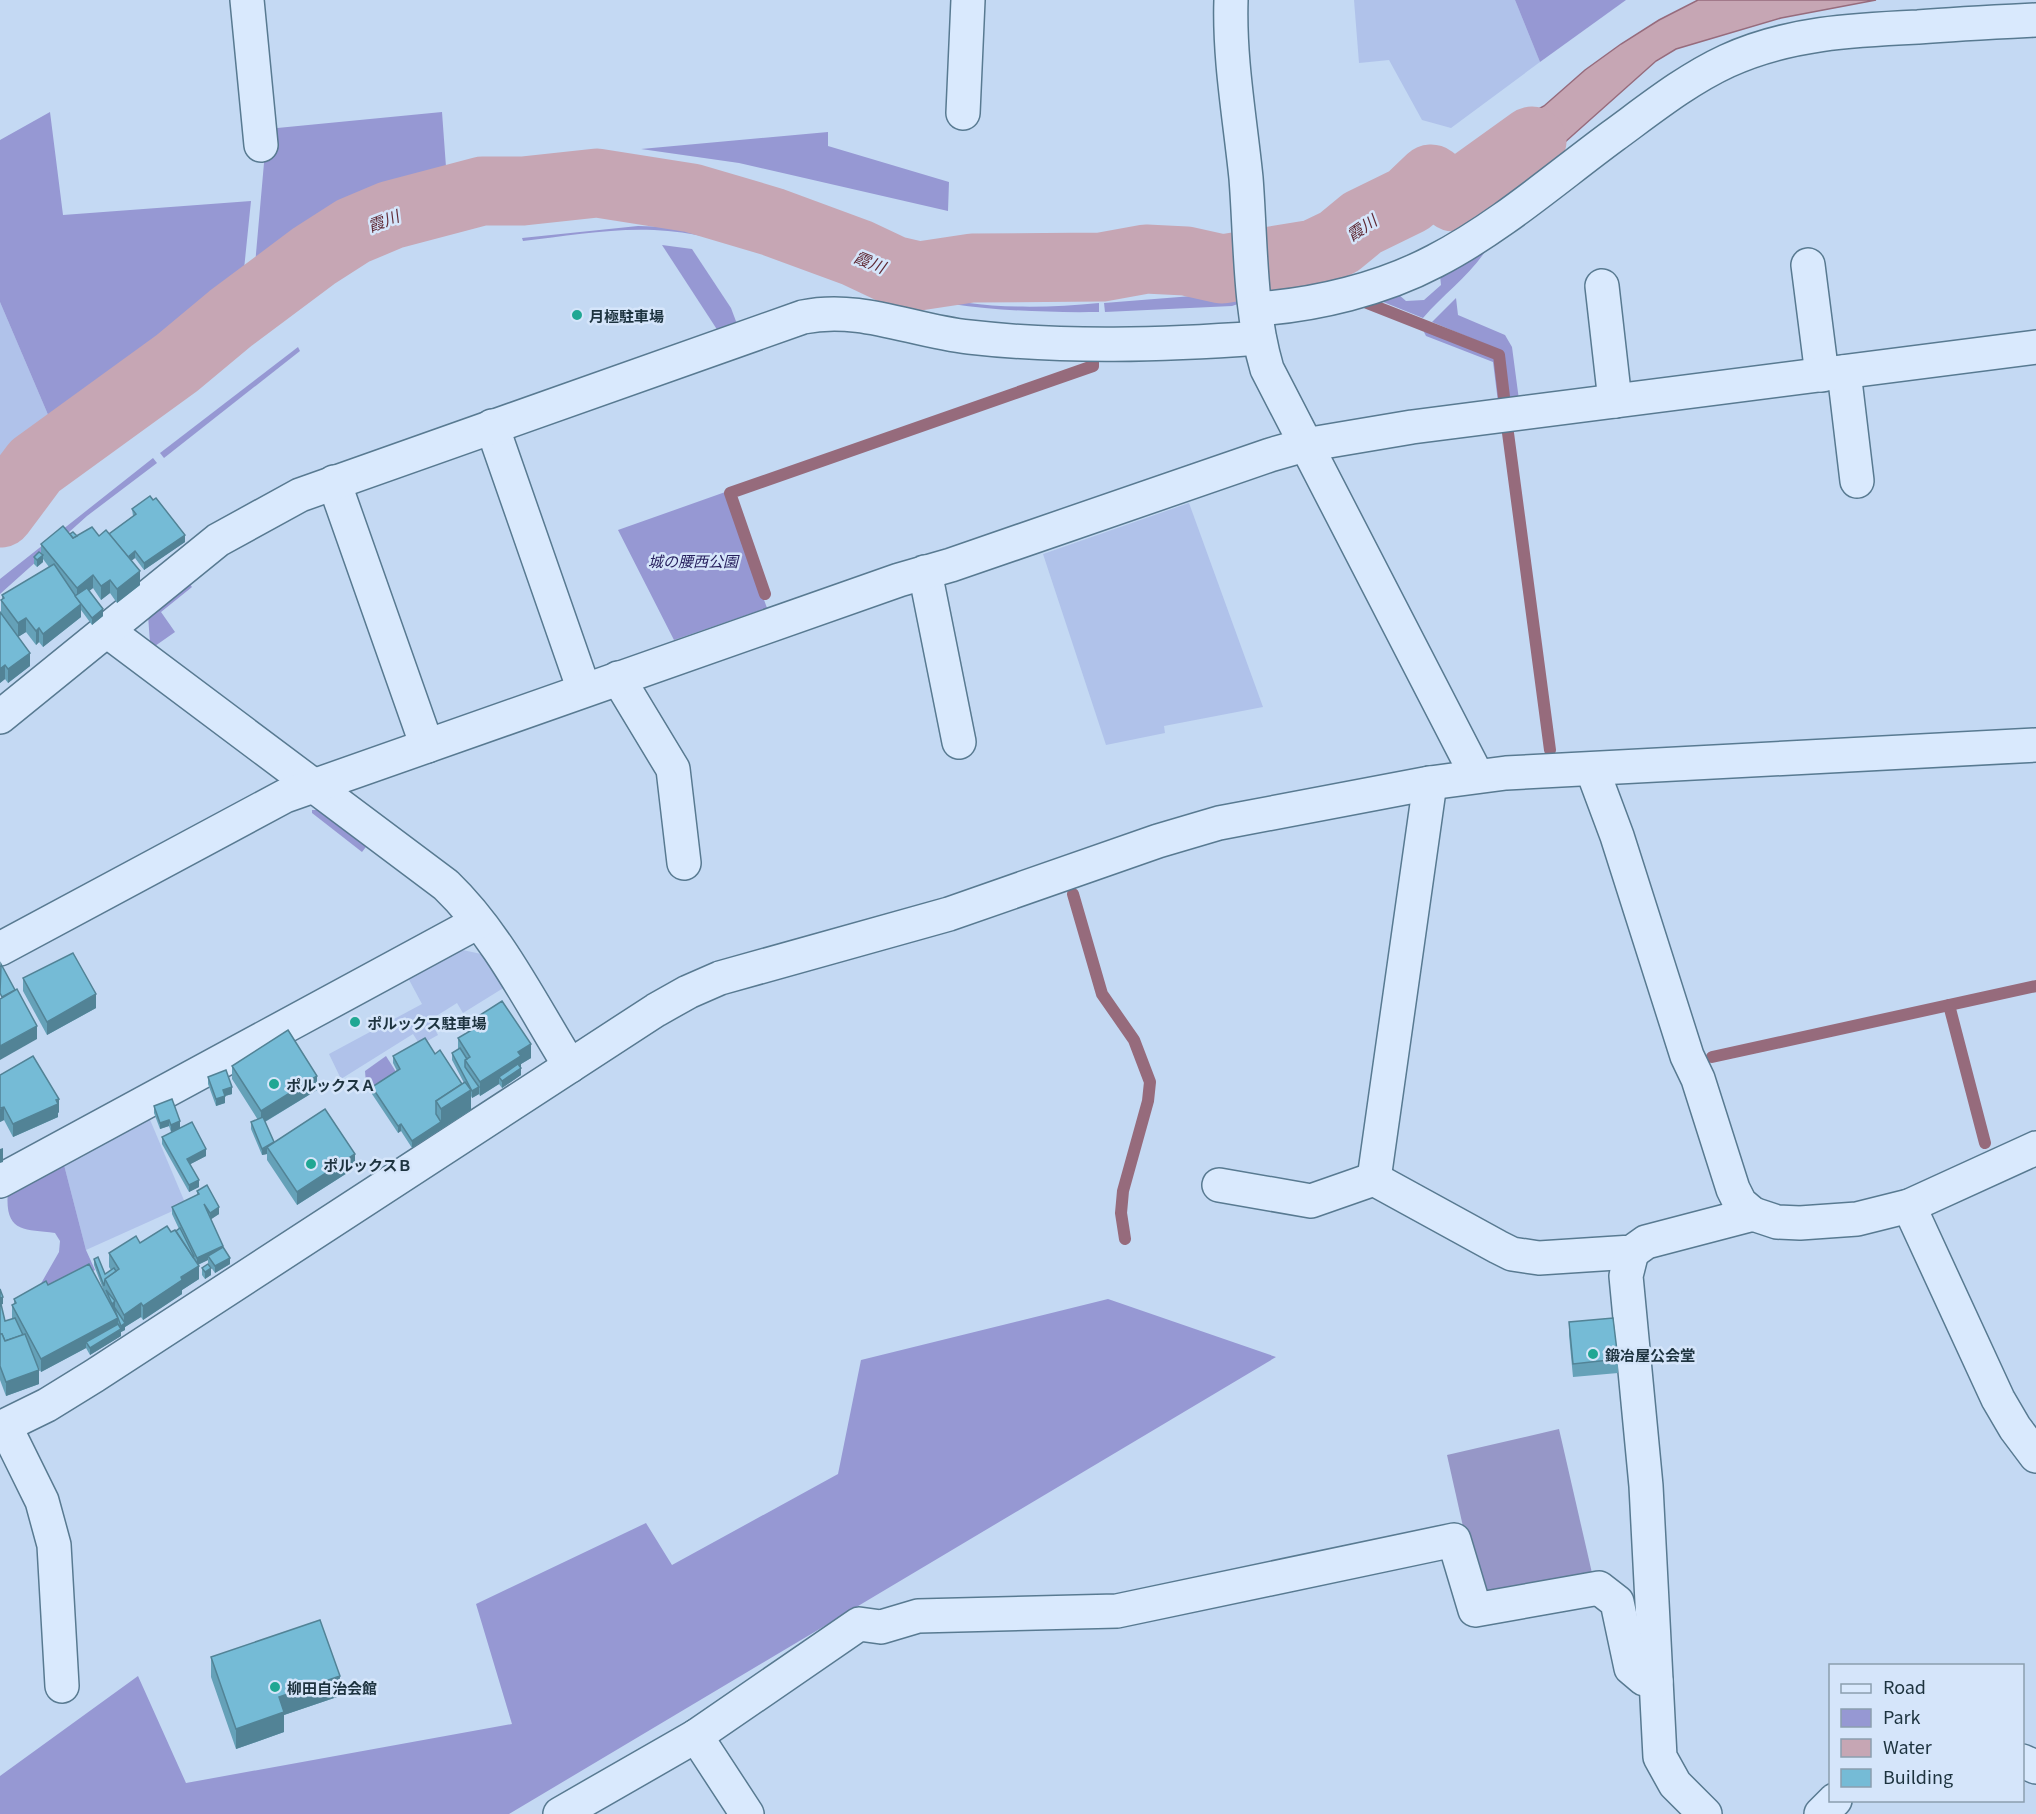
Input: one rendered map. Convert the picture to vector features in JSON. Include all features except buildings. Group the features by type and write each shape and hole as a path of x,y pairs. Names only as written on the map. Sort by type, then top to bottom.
{"street":[{"path":"248,0 261,145"},
{"path":"963,113 968,0"},
{"path":"1231,0 1232,50 1256,315 1271,380 1477,776"},
{"path":"0,717 218,540 300,495 778,325 820,313 854,313 970,338 1145,345 1366,288 1435,261 1491,226 1675,91 1728,61 1753,51 1797,38 1833,32 2036,20"},
{"path":"1808,265 1857,481"},
{"path":"1602,286 1615,401"},
{"path":"0,949 285,796 618,678 1270,455 1305,445 1412,427 2036,347"},
{"path":"492,426 584,690"},
{"path":"334,482 427,746"},
{"path":"926,572 960,742"},
{"path":"106,630 316,785 446,885 478,922 570,1066"},
{"path":"618,678 673,769 684,863"},
{"path":"62,1686 54,1545 42,1501 2,1427 47,1405 94,1376 680,996 720,978 949,914 1190,831 1245,817 1477,776 2036,745"},
{"path":"1592,769 1617,836 1687,1056 1698,1079 1733,1189 1740,1203 1753,1214 1777,1222 1800,1224 1857,1219 1909,1206 2036,1148"},
{"path":"1374,1179 1430,783"},
{"path":"0,1181 478,922"},
{"path":"1219,1185 1311,1201 1374,1179 1512,1254 1539,1258 1632,1252 1646,1242 1753,1214"},
{"path":"1909,1206 1998,1399 2015,1428 2036,1456"},
{"path":"1632,1252 1626,1276 1646,1486 1660,1757 1675,1784 1705,1814"},
{"path":"571,1811 696,1736 859,1624 881,1627 918,1616 1117,1611 1454,1540 1475,1610 1599,1588 1617,1602 1631,1668 1644,1679 1656,1681"},
{"path":"696,1736 747,1814"},
{"path":"1821,1814 1833,1802"}],"shaded area":[{"path":"1354,0 1515,0 1540,62 1451,128 1422,120 1389,60 1359,63"},
{"path":"0,302 52,424 0,465"},
{"path":"1189,503 1263,707 1164,726 1165,733 1106,745 1043,554"},
{"path":"458,949 486,955 505,987 463,1013 457,1003 430,1020 438,1035 420,1045 413,1034 341,1079 329,1054 422,1004 407,976"},
{"path":"148,1115 186,1205 86,1250 63,1161"},
{"path":"1559,1429 1592,1573 1479,1598 1447,1455"}],"green space":[{"path":"1515,0 1626,0 1540,62"},
{"path":"50,112 63,215 251,201 243,279 0,468 0,465 52,424 0,302 0,140"},
{"path":"442,112 446,167 394,185 346,207 300,234 255,265 267,129"},
{"path":"828,132 828,146 949,182 948,211 739,163 641,149"},
{"path":"638,226 674,228 744,241 939,298 984,305 1030,307 1099,303 1099,312 992,309 939,302 887,291 772,254 713,238 684,233 621,230 523,241 522,238"},
{"path":"1491,242 1468,273 1423,318 1371,297 1391,288 1406,301 1424,300 1441,285 1440,275"},
{"path":"662,245 692,249 731,308 737,324 718,331"},
{"path":"1230,293 1237,299 1238,304 1105,312 1104,303"},
{"path":"1456,298 1458,315 1505,335 1512,347 1519,400 1508,401 1502,351 1432,322"},
{"path":"1424,332 1430,332 1497,358 1502,402 1498,402 1493,362 1426,336"},
{"path":"298,347 300,351 164,458 160,453"},
{"name":"城の腰西公園","path":"1090,357 1096,358 1099,367 735,496 769,595 763,597 767,608 674,640 618,530 1090,363"},
{"path":"153,458 157,463 87,516 0,594 0,579"},
{"path":"188,582 192,587 161,612 175,632 155,646 150,643 148,615"},
{"path":"312,810 325,810 369,843 362,852 312,813"},
{"path":"386,1056 398,1075 372,1092 366,1083 365,1071"},
{"path":"63,1161 86,1250 95,1270 51,1295 39,1287 59,1252 60,1241 55,1233 34,1231 18,1226 9,1214 8,1190"},
{"path":"1108,1299 1276,1357 509,1814 0,1814 0,1776 138,1676 186,1783 512,1724 476,1604 646,1523 672,1565 838,1474 861,1360"}],"water":[{"path":"1698,0 1876,0 1781,18 1676,49 1656,61 1564,143 1490,197 1488,214 1472,225 1438,171 1454,160 1479,153 1513,123 1544,106 1585,70 1621,44 1659,20"}],"waterway":[{"name":"霞川","path":"0,513 35,466 177,363 231,318 314,256 353,231 391,215 482,191 523,191 597,183 692,198 773,222 857,253 893,270 919,276 972,268 1102,267 1146,259 1186,261 1222,269 1314,254 1339,242 1362,223 1409,200 1431,179 1454,197 1532,141"},
{"path":"1293,258 1329,283"},
{"path":"1367,303 1499,355 1504,397"},
{"path":"765,594 730,493 1093,366 1093,360"},
{"path":"1508,433 1550,750"},
{"path":"1073,894 1102,994 1134,1040 1150,1082 1148,1101 1123,1191 1121,1213 1125,1239"},
{"path":"1712,1057 2036,986"},
{"path":"1949,1005 1985,1143"}],"place":[{"name":"月極駐車場","path":"577,315"},
{"name":"ポルックス駐車場","path":"355,1022"},
{"name":"ポルックスＡ","path":"274,1084"},
{"name":"ポルックスＢ","path":"311,1164"},
{"name":"鍛冶屋公会堂","path":"1593,1354"},
{"name":"柳田自治会館","path":"275,1687"}]}
